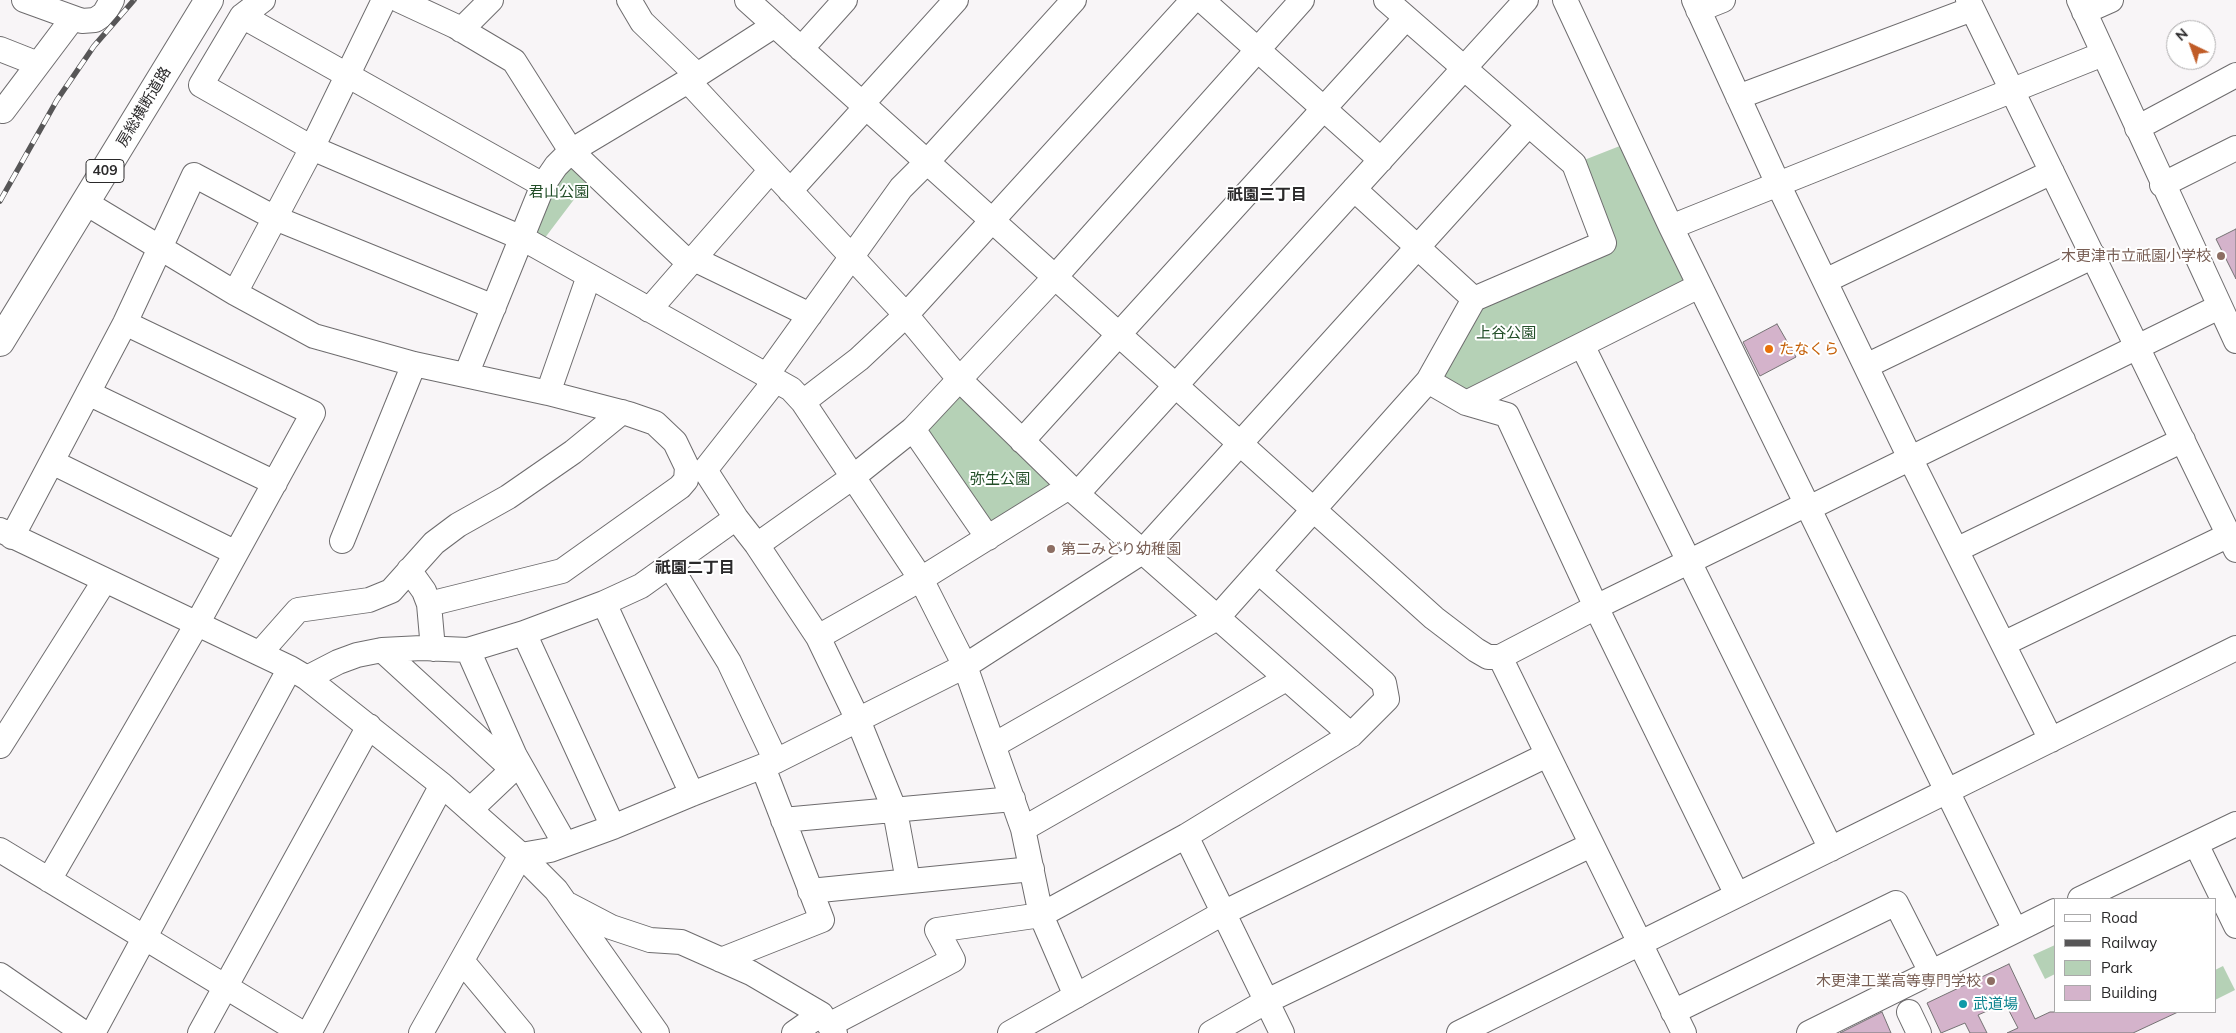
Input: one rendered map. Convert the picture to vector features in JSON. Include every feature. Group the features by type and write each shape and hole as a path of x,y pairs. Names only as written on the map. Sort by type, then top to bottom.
{"highway":[{"name":"房総横断道路","path":"0,342 210,5"}],"street":[{"path":"24,0 82,21 94,20 104,14 112,0"},
{"path":"263,0 242,16 201,85 312,148 522,238 791,389 803,402 921,580 965,666 1024,829 1041,915 1076,996"},
{"path":"235,293 312,148 384,0"},
{"path":"399,0 461,30 514,61 570,151 692,261 810,315"},
{"path":"461,30 491,0"},
{"path":"629,0 642,22 693,78 771,170 906,315 960,380 1073,491 1352,735"},
{"path":"746,0 1434,618 1488,657 1500,657 1690,561 1910,458 2219,307"},
{"path":"801,49 844,0"},
{"path":"790,191 956,0"},
{"path":"908,882 896,811 858,720 818,637 705,470 771,378 810,315 900,188 927,162 1074,0"},
{"path":"803,402 859,360 906,315 1193,0"},
{"path":"1202,0 1381,160"},
{"path":"757,546 853,477 912,429 1055,277 1302,0"},
{"path":"994,744 1217,618 1428,381 1474,299 1604,243 1574,164 1386,0"},
{"path":"818,637 921,580 988,538 1073,491 1176,385 1526,0"},
{"path":"1564,0 1671,228 2015,930"},
{"path":"1723,0 1696,5 1778,184 1910,458 2051,740"},
{"path":"2111,0 2082,6 2162,184 2236,341"},
{"path":"1738,98 1970,4 2094,256 2232,542 2003,644"},
{"path":"242,16 543,185"},
{"path":"0,110 3,111 73,18"},
{"path":"1022,441 1406,18"},
{"path":"466,375 543,185 570,151 693,78 775,25"},
{"path":"0,49 38,64"},
{"path":"1671,228 2103,54"},
{"path":"2137,128 2236,75"},
{"path":"521,855 550,850 613,827 770,764 965,666 1142,552 1528,125"},
{"path":"2162,184 2236,148"},
{"path":"649,310 771,170"},
{"path":"1825,281 2052,172"},
{"path":"494,307 275,218 194,175 126,323 52,462 5,537 105,580 298,673 368,726 442,785 521,855 556,890 657,1033"},
{"path":"1354,189 1474,299"},
{"path":"86,203 235,293 314,336 414,364 548,393 622,412 655,422 675,442 687,467 686,480 680,487 562,571 429,604"},
{"path":"1866,366 2094,256"},
{"path":"548,393 589,276"},
{"path":"1466,403 1700,286"},
{"path":"49,880 197,624 313,413 126,323"},
{"path":"1582,345 1831,849"},
{"path":"342,541 414,364"},
{"path":"1428,381 1466,403 1507,415"},
{"path":"1495,389 1596,607 1737,895"},
{"path":"88,393 274,482"},
{"path":"260,654 298,610 369,600 391,592 434,543 458,525 508,497 533,480 573,452 622,412"},
{"path":"912,429 988,538"},
{"path":"1956,550 2183,440"},
{"path":"52,462 236,553"},
{"path":"93,1033 144,939 298,673 357,655 382,650 468,650 524,633 641,586 736,518"},
{"path":"670,566 729,662 770,764 783,820 822,920 721,960"},
{"path":"409,570 424,591 429,604 433,649"},
{"path":"794,1033 828,1024 953,960 937,930 1041,915 1186,836 1352,735 1387,700 1384,683 1259,572"},
{"path":"0,746 105,580"},
{"path":"604,602 692,794"},
{"path":"524,633 613,827"},
{"path":"1459,1033 2236,648"},
{"path":"382,650 513,762"},
{"path":"468,650 513,762 565,844"},
{"path":"1500,657 1678,1023 1896,903 1931,972"},
{"path":"1024,829 1286,679"},
{"path":"200,1033 368,726"},
{"path":"1010,1033 1223,912 1547,755"},
{"path":"470,810 509,773 513,762"},
{"path":"309,1033 442,785"},
{"path":"783,820 1013,799"},
{"path":"2082,898 2236,824"},
{"path":"1186,836 1282,1033"},
{"path":"1211,1033 1267,1001 1591,844"},
{"path":"2196,844 2236,926"},
{"path":"0,850 302,1033"},
{"path":"421,1033 521,855"},
{"path":"810,891 1032,869"},
{"path":"565,903 611,927 650,940 681,942 751,973 828,1024"},
{"path":"1809,1033 2054,911"},
{"path":"462,961 522,1033"},
{"path":"0,976 84,1033"},
{"path":"1909,1012 1919,1033"}],"green space":[{"name":"上谷公園","path":"1630,142 1699,286 1466,403 1428,381 1474,299 1604,243 1574,164"},
{"name":"君山公園","path":"571,151 594,173 538,247 522,238"},
{"name":"弥生公園","path":"960,380 1069,487 988,538 913,429"},
{"path":"2054,945 2054,974 2045,979 2033,955"},
{"path":"2223,966 2235,990 2216,1000 2216,970"}],"building":[{"path":"2236,229 2236,279 2216,239"},
{"name":"たなくら","path":"1777,324 1796,357 1760,376 1743,342"},
{"path":"2009,964 2035,1019 2050,1012 2176,1013 2133,1033 2007,1033 2018,1028 2005,1003 1978,1015 1987,1033 1970,1033 1965,1023 1941,1033 1927,1003"},
{"path":"1882,1012 1891,1033 1840,1033"}],"railway":[{"path":"0,201 57,100 94,46 134,0"}],"place":[{"name":"木更津市立祇園小学校","path":"2221,256"},
{"name":"たなくら","path":"1769,349"},
{"name":"第二みどり幼稚園","path":"1051,549"},
{"name":"木更津工業高等専門学校","path":"1991,981"},
{"name":"武道場","path":"1963,1004"}],"district":[{"name":"祇園三丁目","path":"1267,195"},
{"name":"祇園二丁目","path":"695,568"}]}
